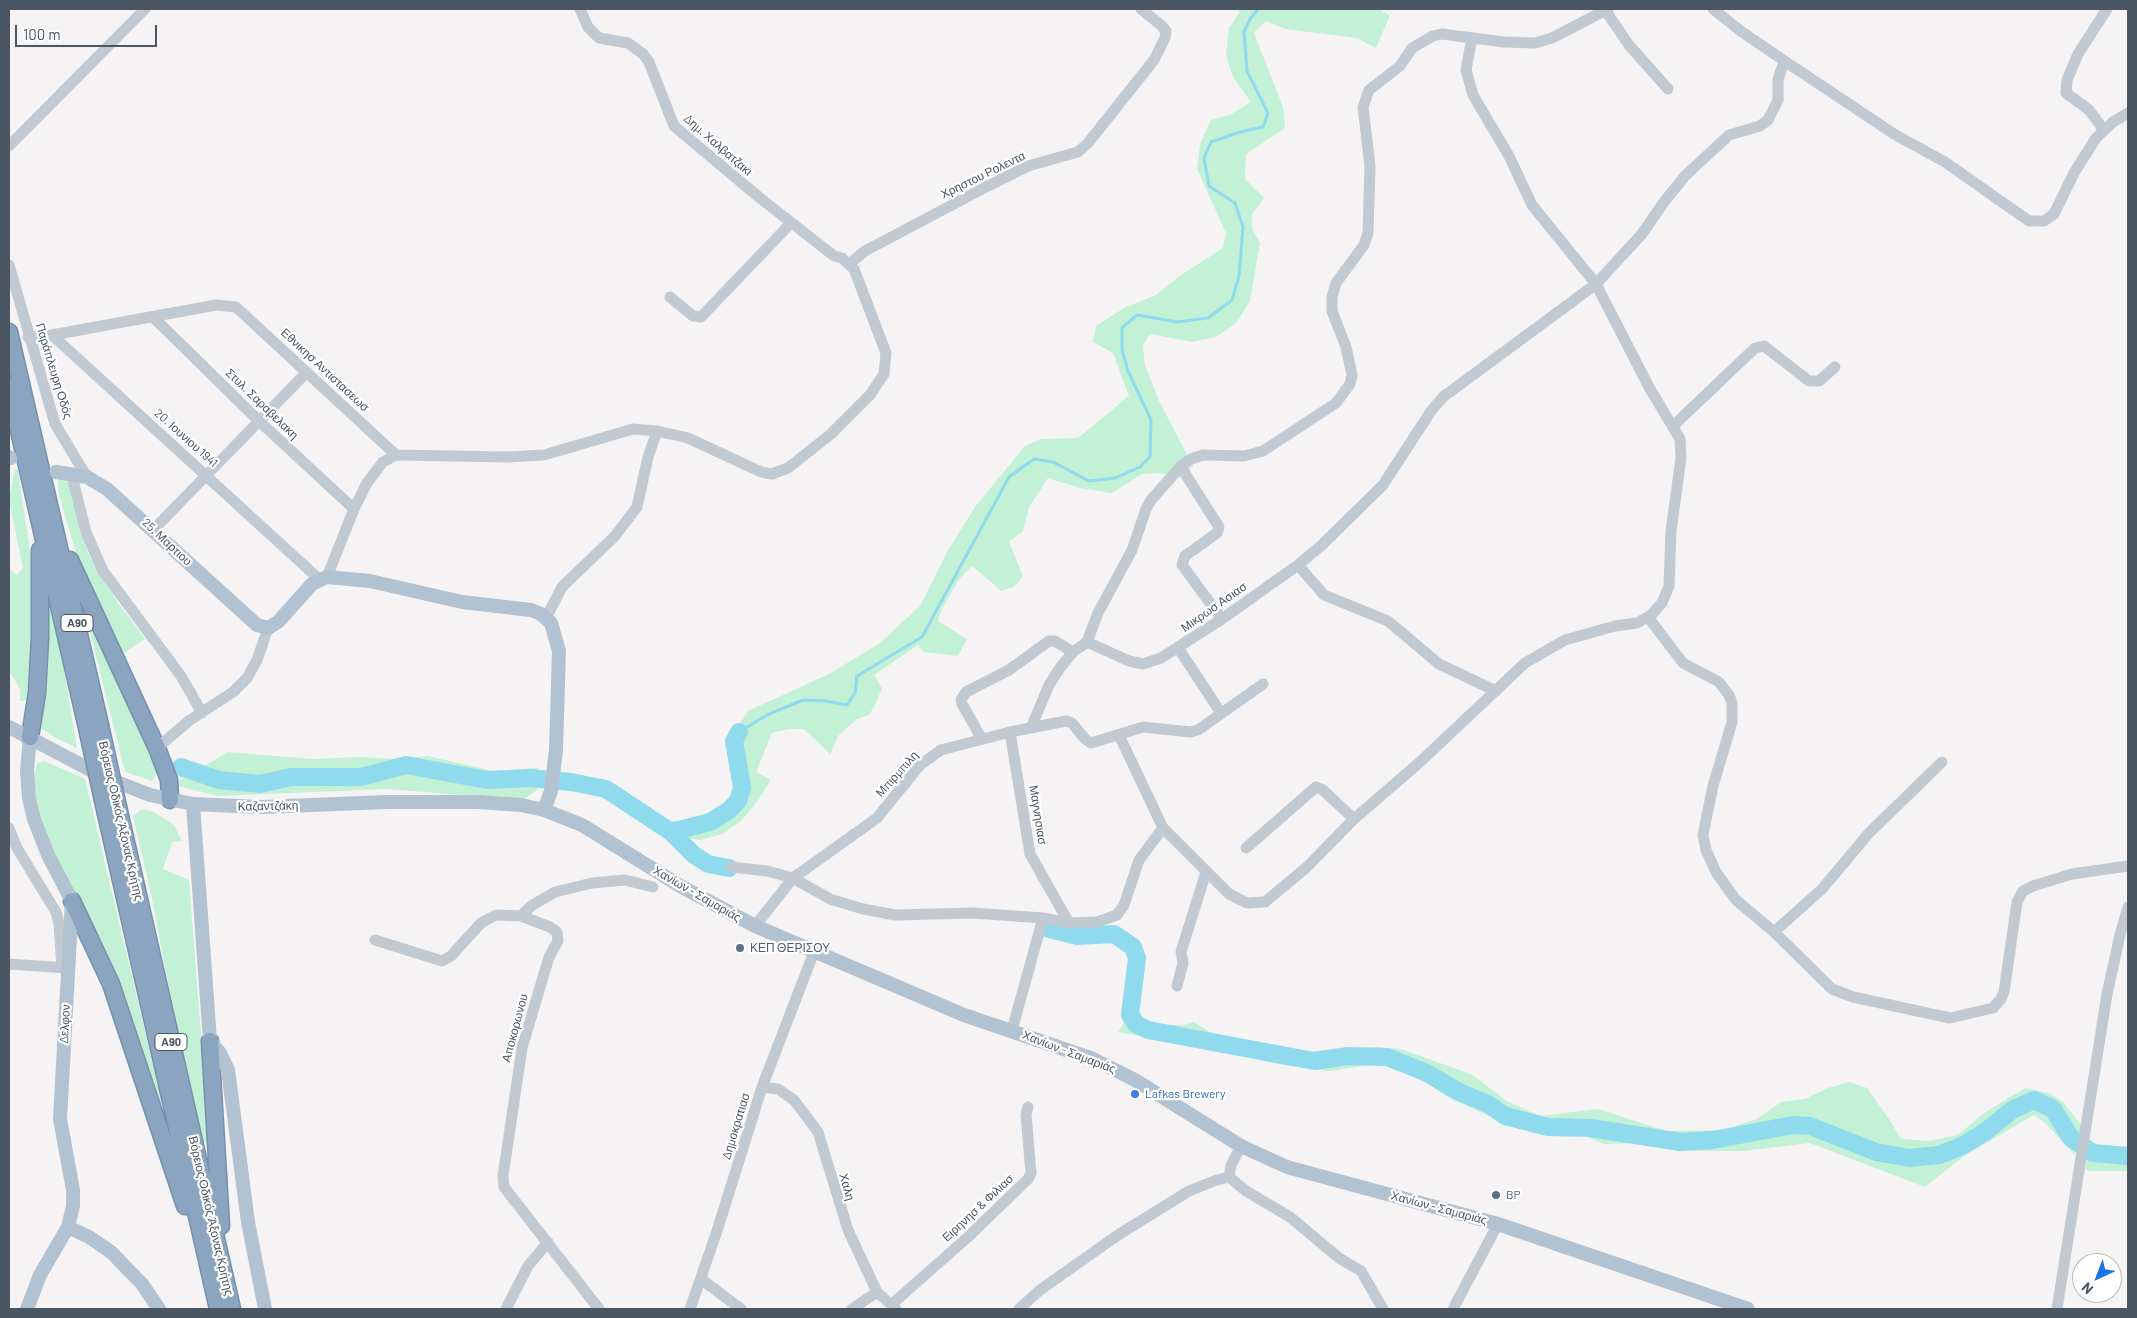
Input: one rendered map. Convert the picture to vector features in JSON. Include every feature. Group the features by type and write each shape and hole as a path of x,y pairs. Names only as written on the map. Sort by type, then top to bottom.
{"highway":[{"name":"Βόρειος Οδικός Άξονας Κρήτης","path":"9,332 47,524 93,726 232,1309"},
{"name":"Βόρειος Οδικός Άξονας Κρήτης","path":"9,386 47,524"},
{"path":"30,737 36,693 47,524"},
{"path":"47,524 82,587 157,748 169,780 170,800"},
{"name":"Βόρειος Οδικός Άξονας Κρήτης","path":"113,812 218,1309"},
{"path":"72,901 111,984 185,1206 204,1247"},
{"path":"210,1040 224,1273"}],"main road":[{"name":"25. Μαρτιου","path":"56,472 87,478 107,489 257,625 268,628"},
{"path":"268,628 278,622 323,578 370,581 462,602 531,610 546,618 551,623 559,651 556,750 551,791 544,810"},
{"name":"Καζαντζάκη","path":"9,727 104,777 150,795 193,804 260,807 387,802 478,802 521,805 544,810"},
{"path":"30,737 27,771 29,798 34,819 48,854 72,901"},
{"path":"193,804 210,1040 220,1053 228,1070 248,1222 265,1309"},
{"name":"Χανίων - Σαμαριάς","path":"544,810 582,825 682,887 755,926 964,1015 1093,1059 1135,1080 1241,1146 1286,1167 1498,1224 1748,1309"},
{"name":"Δελφον","path":"26,1309 40,1275 68,1227 73,1206 73,1190 60,1119 65,968 72,901"},
{"path":"68,1227 88,1236 111,1252 142,1284 159,1309"}],"street":[{"path":"9,146 145,9"},
{"name":"Δημ. Χαλβατζακι","path":"580,9 588,27 599,38 628,43 643,54 649,62 674,126 792,223 834,256 842,258 849,264"},
{"name":"Χρηστου Ρολεντα","path":"849,264 865,251 1028,166 1078,152 1088,143 1154,60 1165,38 1166,31 1162,26 1141,9"},
{"path":"1714,9 1742,32 1784,61 1894,134 1945,162 2029,221 2044,221 2054,214 2074,173 2103,129 2128,112"},
{"path":"2103,129 2089,110 2066,93 2067,80 2078,54 2107,9"},
{"path":"1031,728 1049,685 1072,652 1087,642 1098,613 1132,550 1151,500 1181,467 1191,459 1203,455 1244,456 1263,451 1336,403 1345,394 1352,375 1346,347 1332,311 1332,296 1336,283 1364,245 1368,233 1370,166 1363,107 1370,90 1400,66 1412,48 1420,42 1442,34 1504,42 1535,43 1552,38 1606,10 1629,45 1668,89"},
{"path":"1263,684 1221,714 1190,732 1143,727 1119,735 1163,828 1229,894 1239,901 1256,904 1265,902 1307,866 1354,819 1420,762 1525,663 1564,640 1614,626 1637,622 1648,617 1662,602 1669,586 1671,531 1682,450 1680,439 1650,389 1596,284 1532,205 1509,156 1473,95 1466,70 1472,38"},
{"name":"Μικρωσ Ασιασ","path":"1087,642 1129,661 1143,664 1179,648 1298,565 1349,520 1376,492 1396,468 1435,405 1454,387 1499,357 1596,284 1636,241 1686,176 1729,135 1760,126 1768,120 1778,100 1778,80 1784,61"},
{"path":"670,297 693,316 701,317 792,223"},
{"path":"323,578 367,482 383,462 396,455 508,457 544,455 633,429 657,431 688,438 761,472 772,474 788,468 832,434 879,384 887,362 886,353 857,276 849,264"},
{"name":"Παράπλευρη Οδός","path":"9,265 28,337 55,424 87,478"},
{"name":"Εθνικησ Αντιστασεωσ","path":"152,318 216,305 234,306 243,311 396,455"},
{"path":"28,337 52,335 152,318"},
{"name":"Στυλ. Σαραβελακη","path":"152,318 259,421 354,508"},
{"name":"20. Ιουνιου 1941","path":"52,335 323,578"},
{"path":"1673,426 1754,348 1764,346 1809,381 1820,381 1835,367"},
{"path":"153,530 307,372"},
{"path":"546,618 562,587 615,536 637,507 648,457 657,431"},
{"path":"1181,467 1219,527 1217,532 1185,556 1182,566 1222,619"},
{"path":"72,476 86,532 103,571 182,676 202,713"},
{"path":"1298,565 1324,595 1388,621 1439,664 1496,691"},
{"path":"1648,617 1687,667 1711,677 1729,695 1734,713 1713,786 1705,822 1704,843 1720,879 1736,900 1774,932 1832,989 1853,997 1955,1018 1987,1011 2001,1000 2017,902 2023,891 2072,874 2128,866"},
{"path":"157,748 233,692 247,678 257,660 268,628"},
{"path":"982,739 962,704 961,700 966,692 1009,670 1049,640 1055,641 1072,652"},
{"path":"1179,648 1221,714"},
{"name":"Μπιρμπιλη","path":"755,926 793,878 861,832 877,818 908,778 931,756 941,750 1010,732 1066,721 1072,723 1085,740 1091,743 1119,735"},
{"name":"Μαγνησιασ","path":"1010,732 1030,854 1069,923"},
{"path":"1774,932 1822,889 1869,833 1942,762"},
{"path":"1246,848 1316,787 1323,790 1354,819"},
{"path":"9,828 17,848 56,912 65,968 9,964"},
{"path":"731,867 766,871 793,878 830,899 863,909 887,913 973,913 1043,918 1069,923 1097,922 1117,915 1124,905 1139,860 1163,828"},
{"path":"1177,986 1183,963 1181,952 1206,872"},
{"path":"520,916 530,906 555,892 592,883 625,880 653,887"},
{"path":"2057,1309 2086,1138 2107,994 2128,907"},
{"name":"Αποκορωνου","path":"376,940 442,961 451,956 481,923 496,915 520,916 550,927 559,936 550,957 522,1048 503,1176 504,1187 599,1309"},
{"path":"1012,1030 1043,918"},
{"name":"Δημοκρατιασ","path":"690,1309 762,1087 814,952"},
{"name":"Χαλη","path":"762,1087 778,1089 794,1100 818,1132 839,1208 877,1292 893,1307"},
{"name":"Ειρηνησ & Φιλιασ","path":"893,1307 1028,1179 1031,1173 1026,1115 1028,1107"},
{"path":"1229,1177 1231,1165 1241,1146"},
{"path":"1019,1309 1040,1290 1118,1235 1189,1192 1214,1181 1229,1177"},
{"path":"1229,1177 1246,1191 1290,1217 1339,1258 1361,1271 1383,1309"},
{"path":"1453,1309 1498,1224"},
{"path":"506,1309 528,1266 548,1242"},
{"path":"701,1279 741,1309"},
{"path":"852,1309 877,1292"}],"green space":[{"path":"1238,9 1383,9 1382,12 1390,15 1376,48 1357,38 1285,29 1266,21 1254,33 1283,107 1285,128 1246,154 1245,179 1264,198 1252,214 1252,229 1260,243 1250,301 1236,323 1216,337 1192,342 1150,334 1143,345 1145,365 1159,401 1193,466 1181,477 1159,473 1142,474 1112,493 1080,488 1048,478 1029,507 1023,531 1009,542 1023,576 1014,587 1001,591 975,568 971,567 959,579 942,609 938,621 967,639 958,656 923,652 918,645 874,675 882,688 876,703 869,715 857,719 838,736 830,754 804,729 789,729 772,733 756,772 771,780 741,821 722,834 700,840 682,837 670,840 656,828 673,821 691,822 705,818 727,805 733,792 729,740 748,711 831,673 880,643 920,606 946,554 975,507 1025,446 1041,439 1078,438 1129,396 1113,353 1093,342 1096,326 1124,308 1156,295 1181,275 1223,248 1226,233 1197,169 1200,144 1211,120 1230,115 1251,102 1233,77 1226,55 1229,28 1239,13"},
{"path":"15,468 18,471 37,599 29,700 20,701 20,689 9,670 9,569 17,575 23,568 9,500"},
{"path":"58,479 70,483 88,553 118,603 145,639 118,657 87,586 68,527 58,490"},
{"path":"47,590 60,646 77,748 41,728"},
{"path":"83,604 153,752 157,773 152,781 125,772"},
{"path":"228,752 313,759 361,757 396,759 428,756 493,771 537,768 540,781 537,790 523,800 387,789 218,796 178,786 175,783"},
{"path":"44,761 85,779 168,1128 163,1130 47,840 36,797 34,775 37,764"},
{"path":"142,809 154,812 174,825 182,841 172,842 163,869 189,880 209,1138 203,1144 133,816"},
{"path":"1132,983 1138,987 1137,1008 1145,1021 1161,1025 1184,1025 1193,1022 1215,1035 1302,1052 1376,1047 1401,1049 1473,1075 1505,1100 1539,1116 1598,1109 1666,1131 1723,1130 1757,1119 1781,1102 1805,1099 1828,1088 1849,1082 1867,1088 1901,1139 1929,1141 1958,1135 1984,1113 2025,1088 2049,1093 2063,1102 2082,1126 2074,1154 2045,1123 2034,1115 1964,1156 1925,1187 1810,1143 1743,1151 1693,1151 1646,1143 1604,1144 1578,1133 1547,1135 1508,1125 1446,1096 1411,1072 1377,1064 1329,1071 1283,1065 1199,1046 1118,1032 1125,1021"},
{"path":"2091,1145 2108,1148 2128,1146 2128,1171 2089,1171 2085,1168"}],"waterway":[{"path":"739,732 767,715 803,700 826,701 847,705 855,693 857,676 922,637 1009,477 1034,459 1053,462 1089,481 1115,478 1140,467 1150,457 1151,420 1128,371 1122,350 1122,328 1137,315 1177,322 1208,318 1232,300 1239,276 1243,227 1235,203 1209,186 1204,158 1211,142 1240,132 1263,127 1268,113 1247,71 1244,32 1250,19 1258,9"},
{"path":"671,832 710,822 728,811 738,801 742,788 734,741 739,732"},
{"path":"181,767 219,780 260,784 291,777 361,777 406,765 487,780 531,778 571,782 606,789 671,832 694,855 708,864 729,868"},
{"path":"1046,928 1077,936 1114,934 1133,947 1137,958 1130,1015 1136,1024 1148,1030 1314,1061 1348,1056 1387,1057 1427,1073 1459,1092 1488,1104 1505,1116 1548,1127 1591,1128 1680,1142 1713,1140 1793,1125 1810,1126 1876,1152 1909,1158 1939,1155 1962,1146 1985,1132 2012,1110 2034,1100 2053,1109 2071,1138 2093,1153 2128,1156"}],"place":[{"name":"ΚΕΠ ΘΕΡΙΣΟΥ","path":"740,948"},
{"name":"Lafkas Brewery","path":"1135,1094"},
{"name":"BP","path":"1496,1195"}]}
